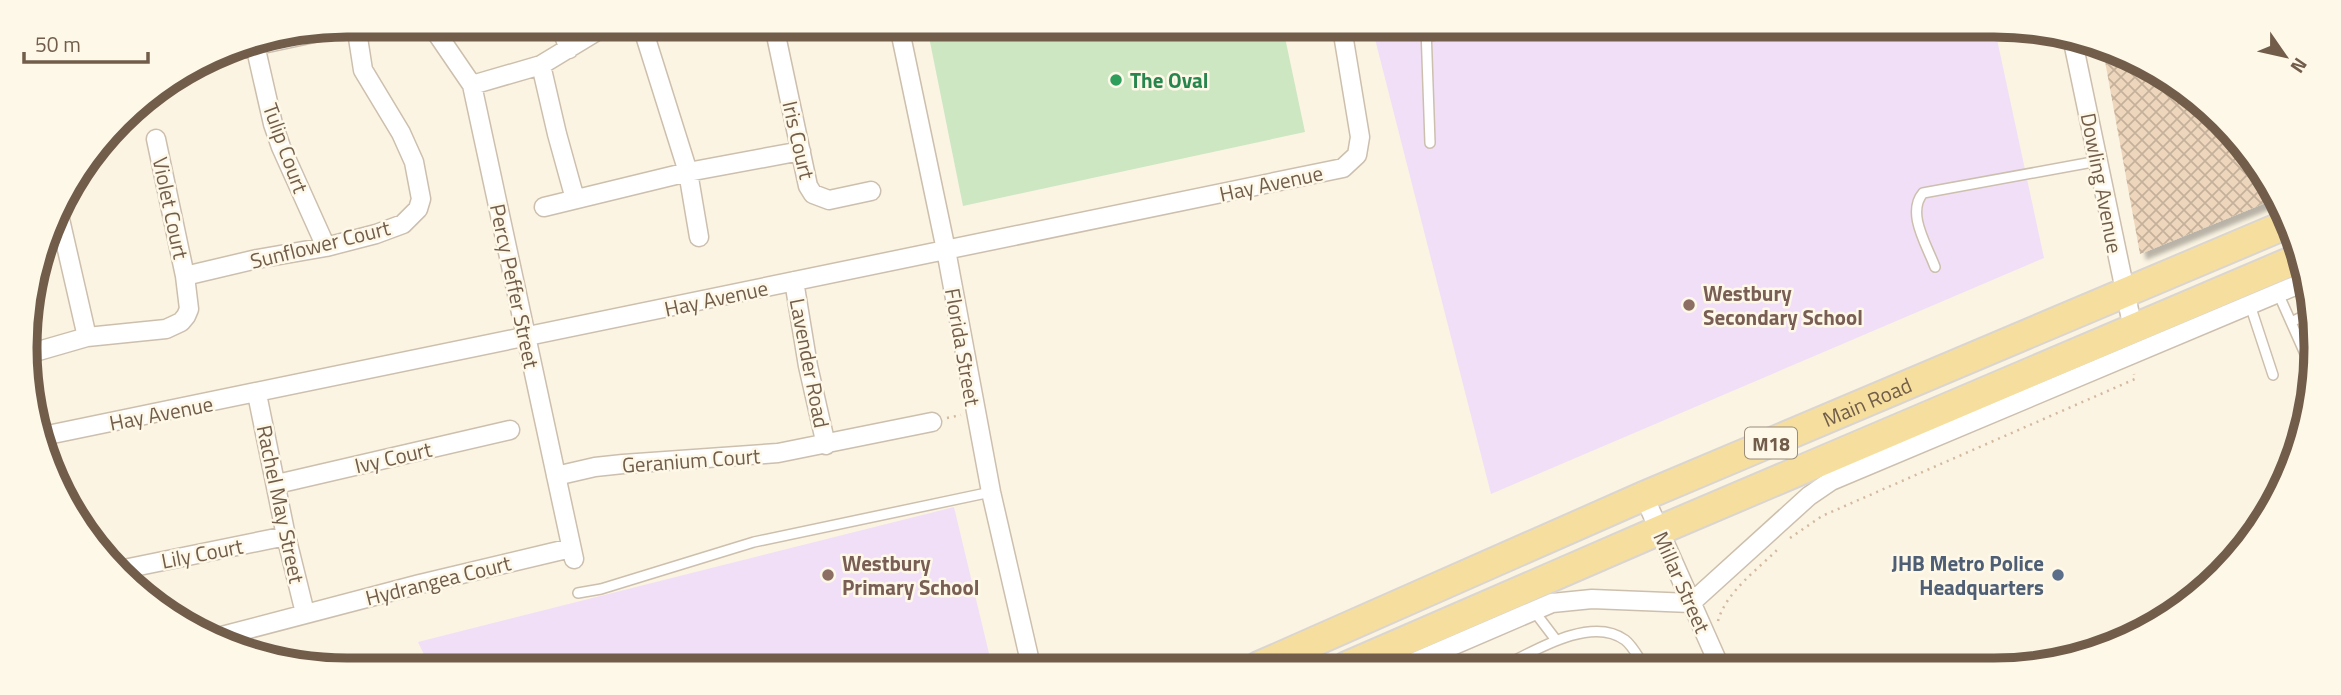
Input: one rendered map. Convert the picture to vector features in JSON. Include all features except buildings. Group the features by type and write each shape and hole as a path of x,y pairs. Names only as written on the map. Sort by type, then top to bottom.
{"main road":[{"name":"Main Road","path":"1277,658 1644,496 2280,227"},
{"name":"Main Road","path":"1364,658 2292,261"}],"street":[{"name":"Sunflower Court","path":"185,276 376,234 402,224 418,209 421,199 414,162 401,133 363,69 356,37"},
{"name":"Percy Peffer Street","path":"439,37 472,85 572,554"},
{"path":"564,37 569,49"},
{"path":"472,85 541,65 588,37"},
{"path":"645,37 688,172 699,237"},
{"name":"Iris Court","path":"776,37 808,186 813,194 830,200 871,191"},
{"name":"Florida Street","path":"901,37 946,250 991,492 1029,658"},
{"name":"Hay Avenue","path":"49,435 1343,168 1357,155 1360,147 1359,123 1344,37"},
{"name":"Dowling Avenue","path":"2074,47 2133,329"},
{"name":"Tulip Court","path":"256,50 281,147 326,247"},
{"path":"541,65 556,134 575,198"},
{"name":"Violet Court","path":"37,351 88,337 151,332 174,327 181,322 189,309 185,276 156,139"},
{"path":"544,207 688,172 801,151"},
{"path":"62,226 88,337"},
{"name":"Lavender Road","path":"794,281 808,366 826,444"},
{"path":"1424,658 1552,603 1582,599 1691,603 1819,488 2298,285"},
{"name":"Rachel May Street","path":"257,394 305,614"},
{"name":"Geranium Court","path":"556,476 595,467 748,457 932,422"},
{"name":"Ivy Court","path":"277,484 510,430"},
{"name":"Millar Street","path":"1644,496 1716,658"},
{"name":"Lily Court","path":"129,568 286,536"},
{"name":"Hydrangea Court","path":"228,634 305,614 572,554"}],"lane":[{"path":"1427,37 1430,143"},
{"path":"1935,267 1914,211 1923,192 2098,161"},
{"path":"2278,293 2291,322 2304,342"},
{"path":"2250,305 2273,375"},
{"path":"2291,322 2303,316"},
{"path":"578,593 601,589 754,542 991,492"},
{"path":"1533,610 1556,640"},
{"path":"1520,658 1556,640 1588,631 1612,633 1627,641 1639,658"}],"path":[{"path":"1788,540 1822,516 2135,379"},
{"path":"932,422 975,412"},
{"path":"1717,627 1721,611 1735,591 1779,548"}],"shaded area":[{"name":"Westbury Secondary School","path":"1997,37 2044,258 1491,494 1375,39"},
{"name":"Westbury Primary School","path":"954,507 990,658 426,658 418,642"}],"green space":[{"name":"The Oval","path":"929,37 1285,37 1305,132 963,206"}],"place":[{"name":"The Oval","path":"1116,80"},
{"name":"Westbury Secondary School","path":"1689,305"},
{"name":"Westbury Primary School","path":"828,575"},
{"name":"JHB Metro Police Headquarters","path":"2058,575"}]}
